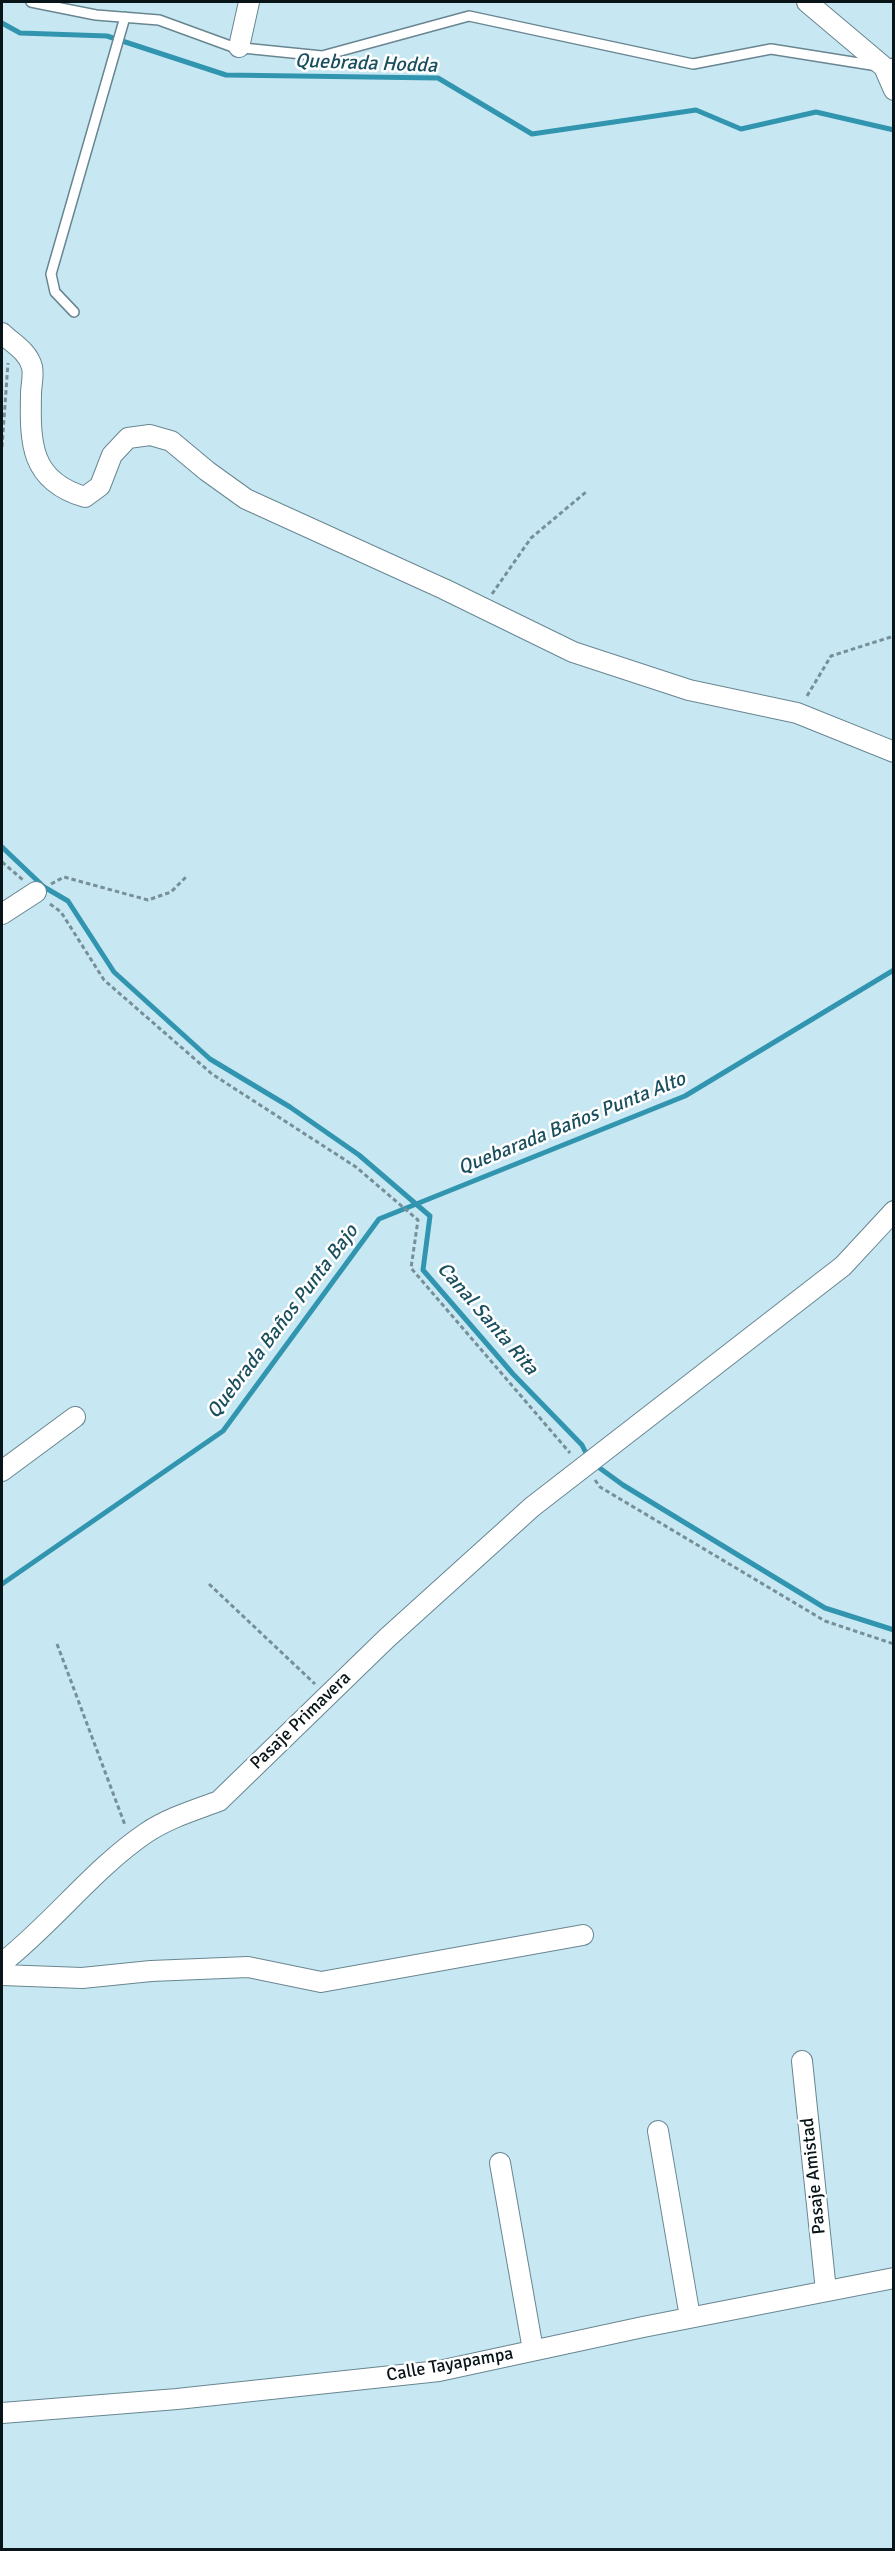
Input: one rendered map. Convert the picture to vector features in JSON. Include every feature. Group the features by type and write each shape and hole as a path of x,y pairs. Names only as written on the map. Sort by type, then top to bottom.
{"street":[{"path":"239,47 249,2"},
{"path":"807,2 889,65 894,90"},
{"path":"5,337 20,347 32,366 32,447 45,473 65,491 85,497 100,486 112,455 128,438 150,435 171,441 246,499 573,652 689,690 797,713 894,752"},
{"path":"2,914 36,892"},
{"name":"Pasaje Primavera","path":"2,1963 132,1844 187,1812 219,1801 327,1696 532,1507 843,1266 894,1211"},
{"path":"2,1471 75,1417"},
{"path":"2,1975 82,1978 151,1971 248,1967 321,1982 583,1935"},
{"name":"Pasaje Amistad","path":"802,2061 826,2291"},
{"path":"658,2131 690,2317"},
{"path":"500,2163 533,2350"},
{"name":"Calle Tayapampa","path":"2,2413 177,2398 439,2371 690,2317 894,2278"}],"lane":[{"path":"31,2 96,15 159,20 239,47 322,56 470,16 693,64 771,49 889,65"},
{"path":"74,312 55,292 51,274 125,17"}],"path":[{"path":"2,447 5,337"},
{"path":"482,608 531,538 586,492"},
{"path":"797,713 831,656 894,636"},
{"path":"2,862 61,912 104,980 212,1074 356,1167 418,1220 411,1268 586,1464 600,1487 825,1621 894,1644"},
{"path":"36,892 64,877 148,900 171,892 186,877"},
{"path":"208,1584 327,1696"},
{"path":"57,1644 132,1844"}],"waterway":[{"name":"Quebrada Hodda","path":"2,23 20,33 107,36 226,75 438,78 532,134 696,110 741,129 816,112 894,130"},
{"name":"Canal Santa Rita","path":"2,847 44,887 68,901 114,972 210,1059 290,1107 359,1155 430,1216 423,1270 513,1374 582,1445 590,1461 623,1485 825,1608 894,1630"},
{"name":"Quebarada Baños Punta Alto","path":"2,1584 223,1431 379,1219 685,1096 894,970"}],"water label":[{"name":"Quebrada Baños Punta Bajo","path":"283,1322"}]}
